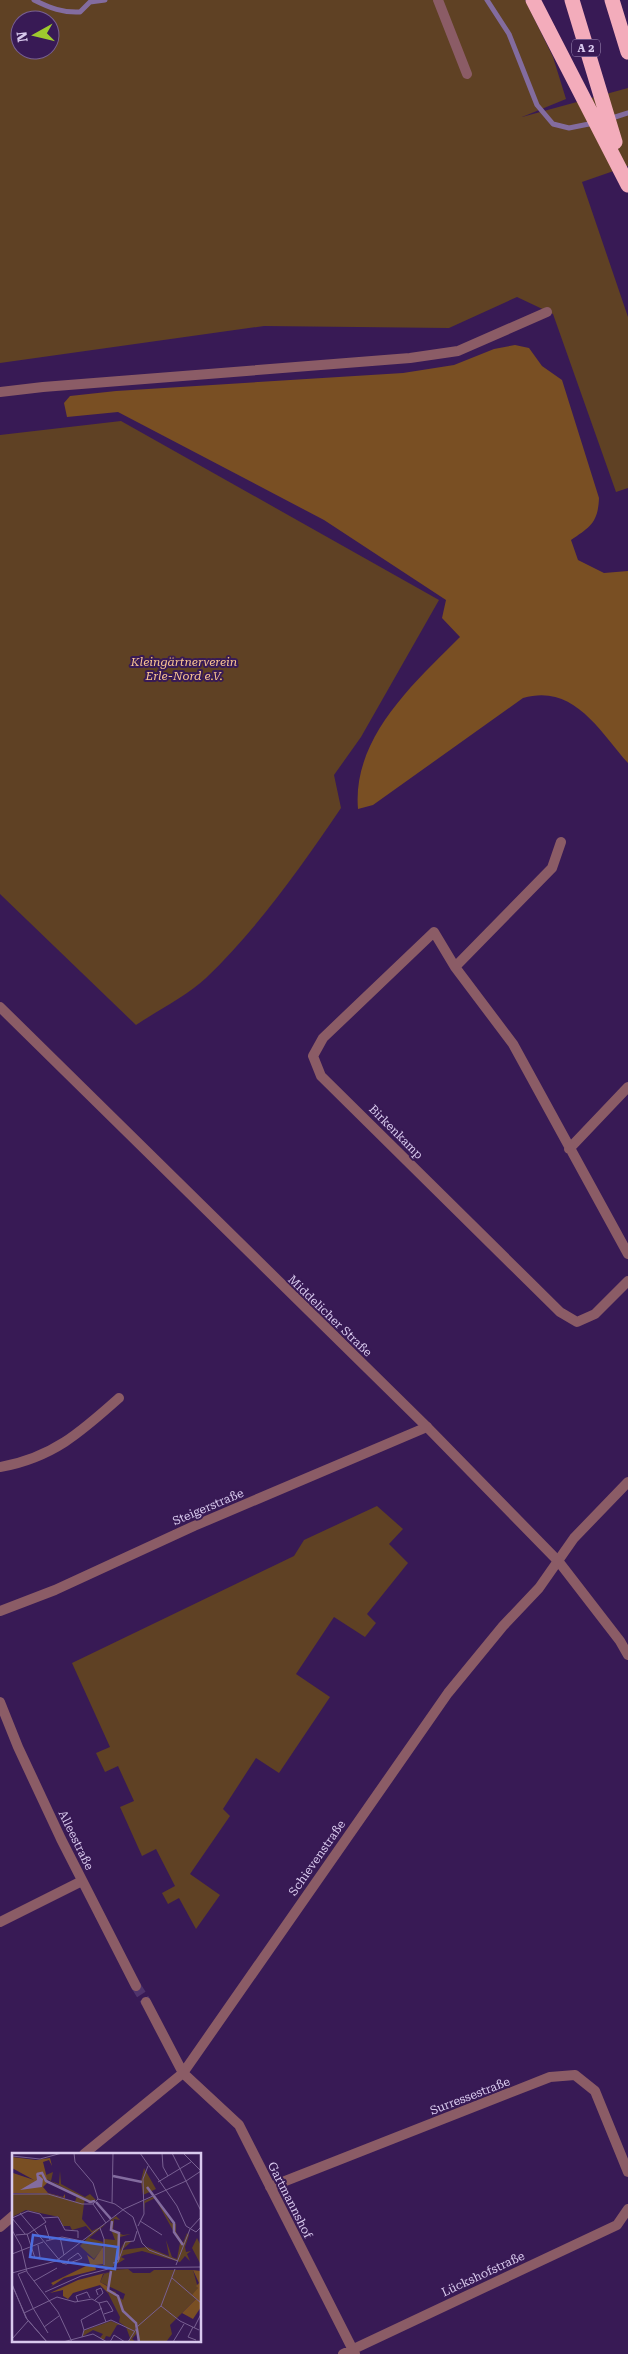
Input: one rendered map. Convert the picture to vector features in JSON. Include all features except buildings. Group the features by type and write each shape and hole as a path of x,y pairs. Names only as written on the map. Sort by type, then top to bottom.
{"highway":[{"path":"534,0 628,184"},
{"name":"A 2","path":"572,0 628,184"},
{"path":"612,0 628,52"}],"street":[{"path":"438,0 467,74"},
{"path":"0,392 72,384 410,358 458,351 546,312"},
{"path":"455,966 552,868 562,842"},
{"name":"Birkenkamp","path":"628,1254 512,1044 455,966 434,932 323,1038 313,1056 321,1076 560,1312 577,1322 595,1314 628,1281"},
{"name":"Middelicher Straße","path":"0,1008 427,1427 559,1562 620,1641 628,1655"},
{"path":"569,1149 628,1087"},
{"path":"0,1467 47,1454 76,1436 119,1398"},
{"name":"Steigerstraße","path":"0,1611 55,1590 194,1526 427,1427"},
{"path":"559,1562 574,1538 628,1482"},
{"name":"Schievenstraße","path":"85,2153 183,2073 448,1693 559,1562"},
{"name":"Alleestraße","path":"0,1702 18,1747 82,1881 136,1986"},
{"path":"0,1922 82,1881"},
{"path":"146,2002 183,2073"},
{"name":"Gartmannshof","path":"183,2073 240,2125 350,2352"},
{"name":"Surressestraße","path":"270,2187 550,2077 575,2075 596,2091 628,2172"},
{"name":"Lückshofstraße","path":"350,2352 616,2225 628,2209"},
{"path":"0,2227 12,2217"}],"green space":[{"path":"0,0 525,0 553,57 566,99 522,117 628,88 628,166 582,182 628,317 628,488 616,492 553,314 517,297 449,328 264,326 0,363"},
{"name":"Kleingärtnerverein Erle-Nord e.V.","path":"121,421 439,600 361,737 334,775 341,808 310,852 261,918 206,978 181,997 136,1025 0,894 0,435"},
{"path":"377,1506 403,1529 389,1544 408,1563 367,1614 376,1623 365,1637 334,1617 296,1674 330,1697 279,1773 256,1758 223,1809 230,1816 190,1874 220,1895 196,1929 179,1898 168,1904 162,1893 175,1886 156,1849 142,1856 120,1807 134,1801 118,1766 105,1772 96,1753 110,1747 72,1663 294,1556 304,1540"}],"shaded area":[{"path":"515,345 529,348 542,366 562,380 599,498 597,513 592,524 571,540 578,560 604,573 628,571 628,763 595,724 571,703 556,697 541,695 523,698 373,805 358,809 359,783 365,759 376,736 406,693 460,637 442,618 446,600 324,520 118,412 67,417 64,403 70,396 116,391 403,373 454,365 494,349"}],"waterway":[{"path":"34,0 68,12 80,12 90,2 105,0"},
{"path":"487,0 509,34 537,105 553,124 569,128 594,123"},
{"path":"609,119 628,113"}],"tunnel":[{"path":"136,1986 146,2002"}]}
